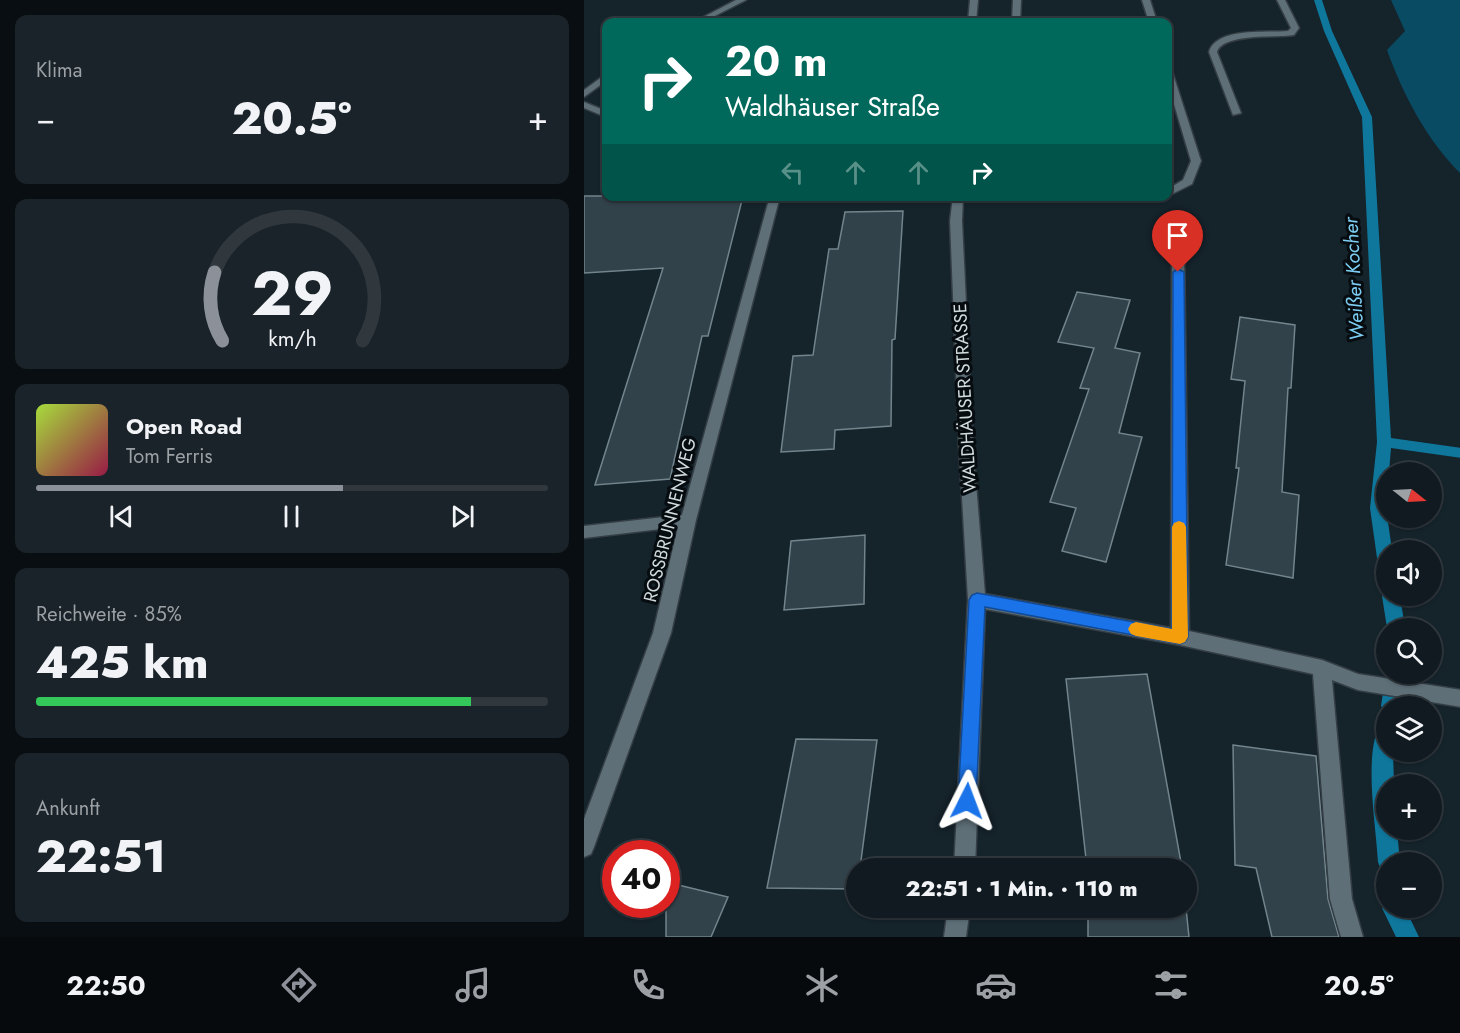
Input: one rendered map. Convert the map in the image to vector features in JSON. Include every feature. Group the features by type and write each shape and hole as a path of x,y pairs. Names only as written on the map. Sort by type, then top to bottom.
{"street":[{"path":"706,18 742,0"},
{"path":"972,18 974,0"},
{"path":"1016,18 1017,0"},
{"path":"1146,0 1152,18"},
{"path":"1236,113 1213,52 1214,46 1219,41 1291,33 1295,28 1281,0"},
{"path":"584,94 602,80"},
{"path":"1172,84 1196,161 1188,182 1172,191"},
{"path":"584,105 602,112"},
{"name":"ROSSBRUNNENWEG","path":"584,847 662,633 688,520 774,201"},
{"name":"WALDHÄUSER STRASSE","path":"958,201 956,221 965,423 977,600 964,858"},
{"path":"1178,250 1180,637"},
{"path":"584,532 688,520"},
{"path":"977,600 1180,637 1322,668 1358,682 1419,694 1460,699"},
{"path":"1322,668 1341,898 1352,937"},
{"path":"954,937 957,918"}],"shaded area":[{"path":"1391,0 1460,0 1460,173 1437,146 1417,116 1393,67 1387,50 1405,31"}],"building":[{"path":"584,196 602,196 602,201 742,201 708,336 702,336 670,479 595,485 663,268 584,273"},
{"path":"903,211 895,339 892,340 891,426 835,430 834,449 781,452 793,356 813,355 829,249 838,249 845,212"},
{"path":"1077,292 1130,300 1115,348 1140,353 1119,433 1142,437 1106,562 1062,551 1076,508 1050,502 1089,389 1080,388 1094,348 1058,342"},
{"path":"1240,317 1295,325 1291,388 1288,388 1282,492 1299,495 1293,578 1226,565 1239,468 1236,468 1245,381 1231,379"},
{"path":"865,535 864,604 784,610 791,541"},
{"path":"1147,674 1180,858 1086,858 1066,679"},
{"path":"796,739 877,740 861,858 846,858 846,889 767,888"},
{"path":"1233,745 1316,756 1328,899 1339,937 1272,937 1256,868 1235,865"},
{"path":"680,885 728,897 711,937 666,937 666,918 680,918"},
{"path":"1088,918 1187,918 1189,937 1088,937"}],"waterway":[{"name":"Weißer Kocher","path":"1318,0 1328,31 1367,117 1384,442"},
{"path":"1384,442 1461,453"},
{"name":"Weißer Kocher","path":"1382,540 1378,508 1384,442"},
{"name":"Weißer Kocher","path":"1393,606 1394,618"},
{"name":"Weißer Kocher","path":"1392,696 1393,684"},
{"name":"Weißer Kocher","path":"1382,762 1383,774"},
{"name":"Weißer Kocher","path":"1388,840 1388,852"},
{"name":"Weißer Kocher","path":"1398,918 1408,937"}],"slow traffic":[{"path":"1136,629 1180,637 1179,527"}],"route":[{"path":"967,801 977,600 1180,637 1178,272"}]}
